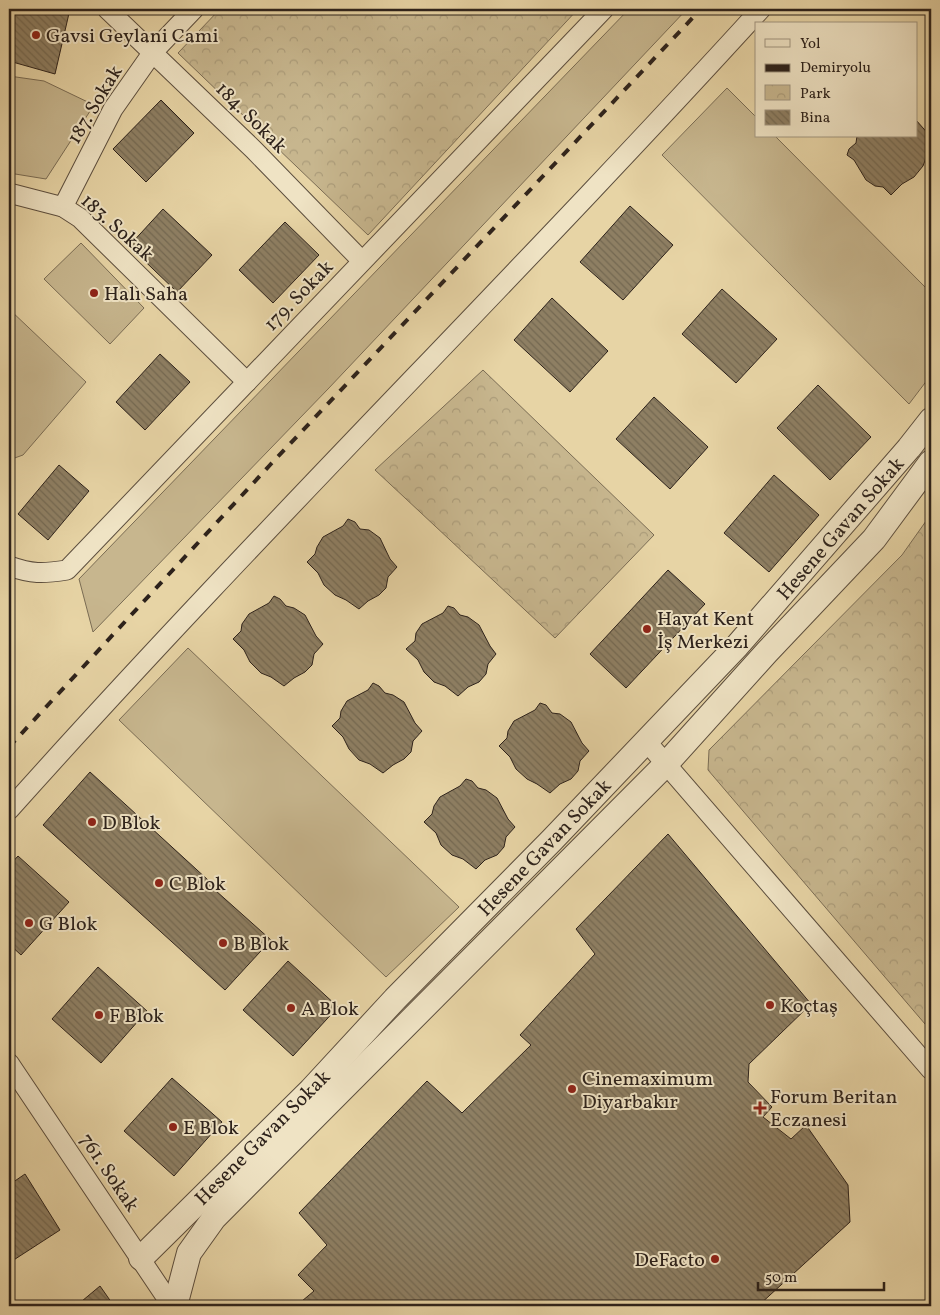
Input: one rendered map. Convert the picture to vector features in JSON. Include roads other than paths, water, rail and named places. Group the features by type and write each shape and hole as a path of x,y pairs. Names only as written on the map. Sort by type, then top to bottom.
{"street":[{"name":"184. Sokak","path":"106,9 254,150 362,261"},
{"name":"187. Sokak","path":"63,207 113,109 153,52 194,9"},
{"name":"179. Sokak","path":"9,566 29,573 49,573 67,570 604,9"},
{"path":"9,810 105,703 322,473 494,295 761,9"},
{"name":"183. Sokak","path":"9,193 63,207 80,218 247,382"},
{"name":"Hesene Gavan Sokak","path":"141,1258 310,1090 395,999 552,840 737,646 910,448 931,420"},
{"path":"174,1306 190,1253 214,1218 666,764 767,652 874,539 931,462"},
{"path":"646,741 931,1070"},
{"name":"761. Sokak","path":"9,1063 174,1306"}],"railway":[{"path":"9,747 270,465 701,9"}],"place":[{"name":"Gavsi Geylani Cami","path":"36,35"},
{"name":"Halı Saha","path":"94,293"},
{"name":"Hayat Kent İş Merkezi","path":"647,629"},
{"name":"D Blok","path":"92,822"},
{"name":"C Blok","path":"159,883"},
{"name":"G Blok","path":"29,923"},
{"name":"B Blok","path":"223,943"},
{"name":"Koçtaş","path":"770,1005"},
{"name":"A Blok","path":"291,1008"},
{"name":"F Blok","path":"99,1015"},
{"name":"Cinemaximum Diyarbakır","path":"572,1089"},
{"name":"Forum Beritan Eczanesi","path":"760,1108"},
{"name":"E Blok","path":"173,1127"},
{"name":"DeFacto","path":"715,1259"}]}
